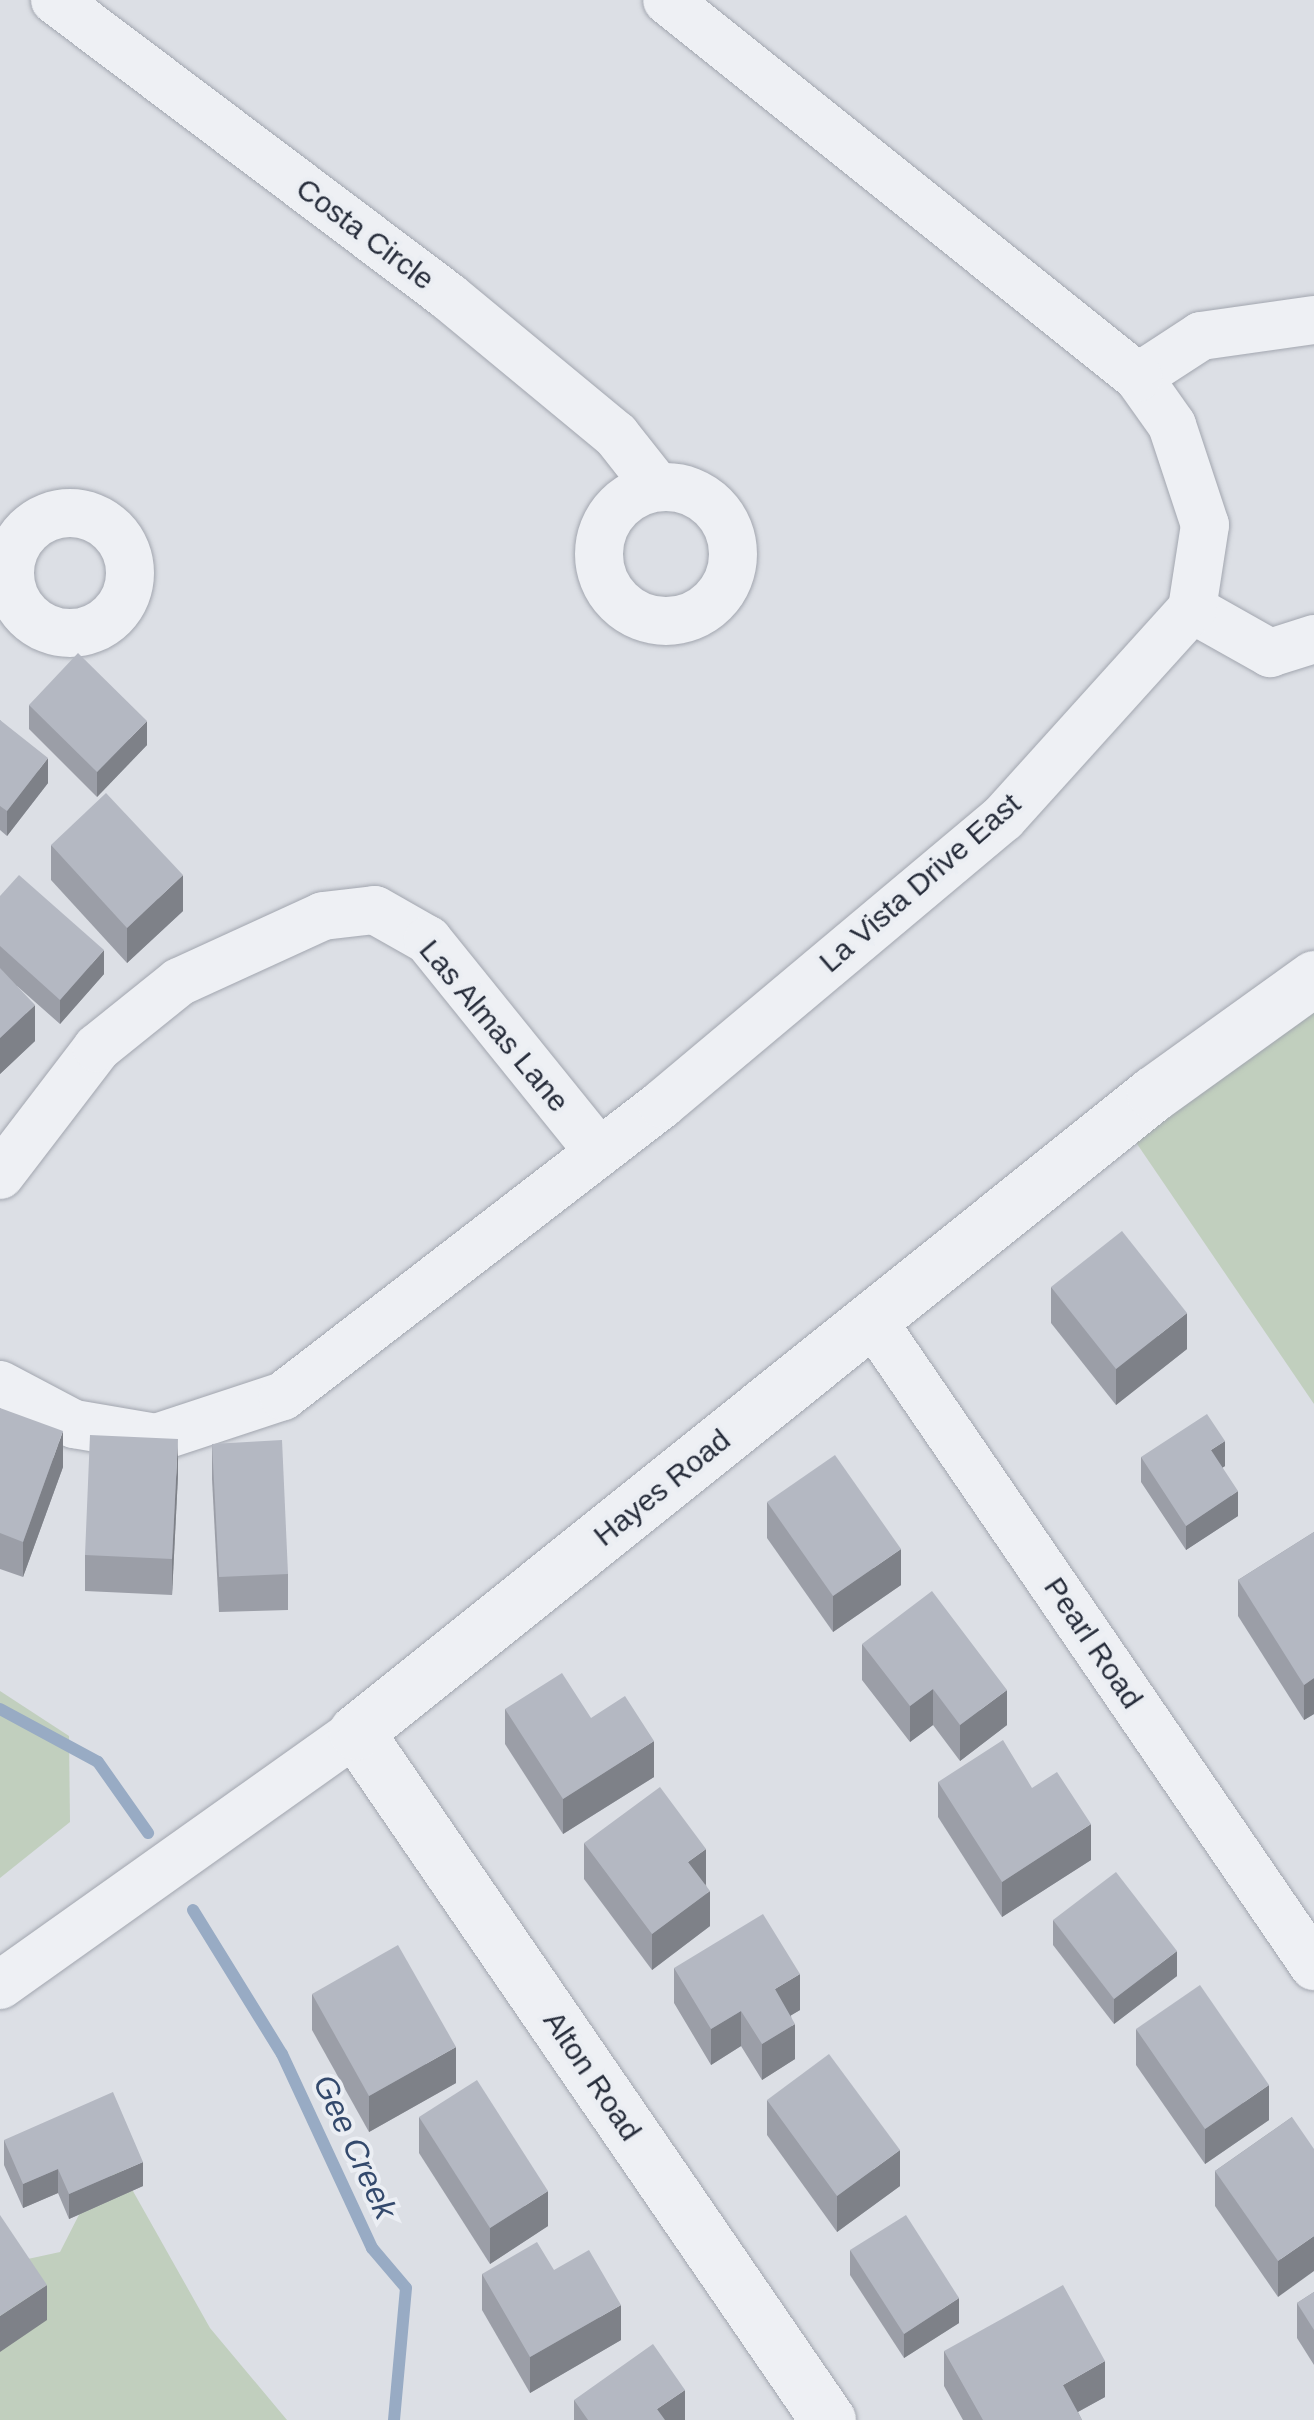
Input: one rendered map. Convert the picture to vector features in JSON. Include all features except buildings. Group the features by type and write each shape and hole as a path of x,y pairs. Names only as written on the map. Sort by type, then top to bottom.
{"street":[{"name":"Costa Circle","path":"54,0 449,297 616,435 657,487"},
{"path":"666,0 1138,377 1172,424 1205,524 1192,609 1270,653 1314,640"},
{"path":"1138,377 1200,336 1314,320"},
{"name":"La Vista Drive East","path":"0,1384 74,1424 156,1438 283,1396 599,1152 1003,818 1192,609"},
{"name":"Las Almas Lane","path":"0,1175 97,1048 179,982 323,916 375,910 428,940 599,1152"},
{"name":"Hayes Road","path":"0,1985 356,1732 1154,1092 1314,978"},
{"name":"Pearl Road","path":"872,1320 1314,1966"},
{"name":"Alton Road","path":"356,1732 828,2420"}],"green space":[{"path":"1314,1006 1314,1404 1133,1138"},
{"path":"0,1691 69,1736 70,1822 0,1878"},
{"path":"111,2152 210,2328 287,2420 0,2420 0,2265 60,2252"}],"waterway":[{"name":"Gee Creek","path":"0,1709 98,1762 148,1833"},
{"name":"Gee Creek","path":"193,1910 282,2054 372,2248 406,2288 394,2420"}]}
